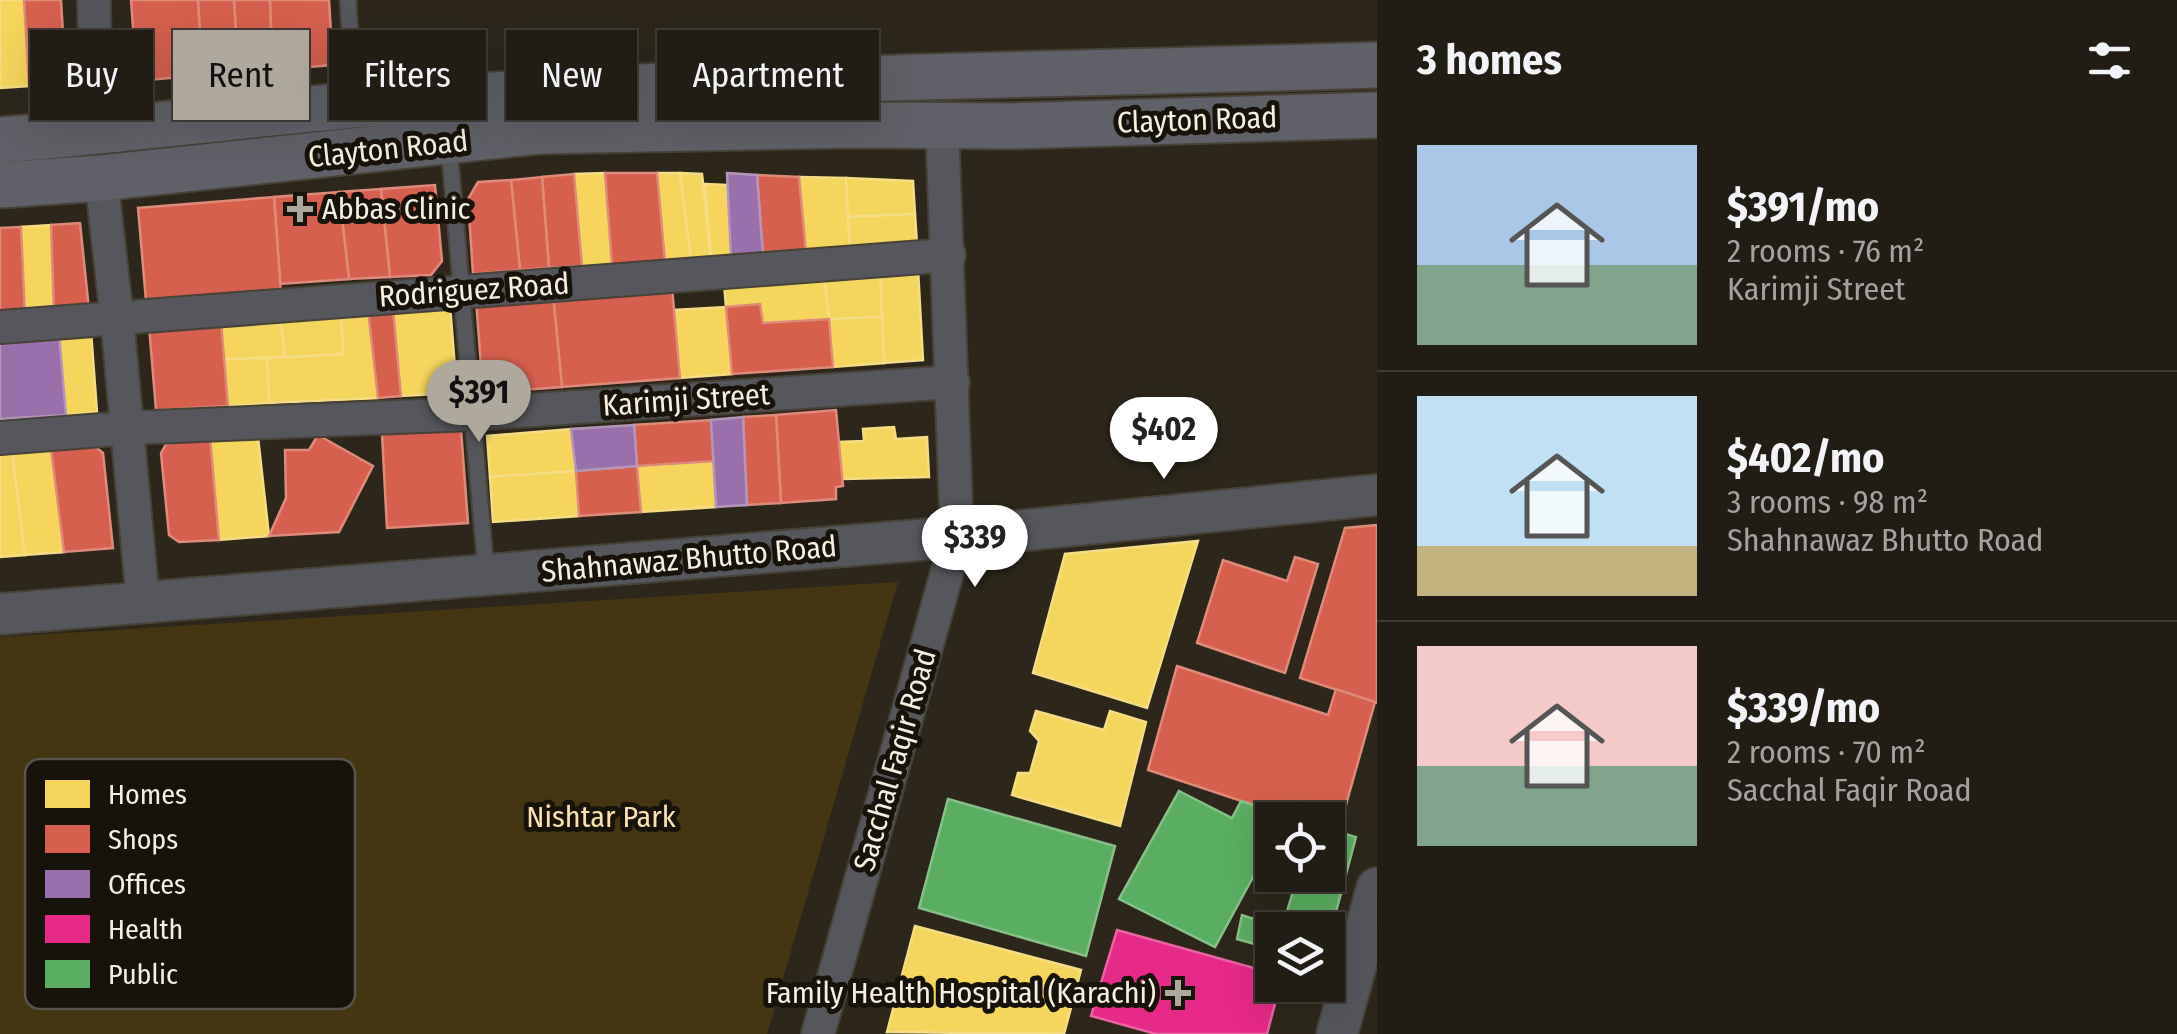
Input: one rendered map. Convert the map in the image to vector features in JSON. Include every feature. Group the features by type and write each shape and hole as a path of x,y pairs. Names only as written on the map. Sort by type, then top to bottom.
{"main road":[{"name":"Clayton Road","path":"486,98 944,74 1026,76 1377,65"},
{"name":"Clayton Road","path":"0,140 329,108"},
{"name":"Clayton Road","path":"0,184 101,178 540,131 1377,115"}],"street":[{"path":"94,0 96,133"},
{"name":"Sacchal Faqir Road","path":"818,1034 957,538 942,125"},
{"path":"101,178 143,602"},
{"name":"Rodriguez Road","path":"0,327 949,255"},
{"name":"Karimji Street","path":"0,438 127,428 472,414 953,382"},
{"name":"Shahnawaz Bhutto Road","path":"0,614 957,538 1377,496"},
{"path":"1337,1034 1377,888"}],"lane":[{"path":"348,0 350,30"},
{"path":"449,143 486,575"}],"green space":[{"name":"Nishtar Park","path":"898,582 767,1034 0,1034 0,637"}],"building: Homes":[{"path":"0,0 24,0 29,86 0,88"},
{"path":"605,173 612,265 582,266 574,174"},
{"path":"657,173 680,173 691,260 665,261"},
{"path":"680,173 702,174 711,258 691,260"},
{"path":"799,177 846,178 850,249 806,252"},
{"path":"846,178 913,181 915,214 848,217"},
{"path":"705,184 727,185 731,257 711,258"},
{"path":"915,214 917,245 850,249 848,217"},
{"path":"51,225 54,313 25,315 21,227"},
{"path":"918,269 923,360 884,363 880,272"},
{"path":"880,272 882,317 829,319 824,276"},
{"path":"824,276 829,319 763,323 760,304 726,307 724,283"},
{"path":"450,305 457,393 401,396 393,309"},
{"path":"726,307 732,374 680,378 674,310"},
{"path":"368,310 378,398 269,403 267,358 343,354 341,312"},
{"path":"341,312 343,354 285,357 280,316"},
{"path":"280,316 285,357 224,359 221,321"},
{"path":"882,317 884,363 833,367 829,319"},
{"path":"91,331 97,412 66,415 59,334"},
{"path":"267,358 269,403 228,406 224,359"},
{"path":"894,427 896,439 927,437 929,477 843,479 839,442 864,441 863,429"},
{"path":"571,429 576,471 490,477 487,436"},
{"path":"210,437 258,437 269,536 219,540"},
{"path":"51,449 64,552 25,555 12,452"},
{"path":"12,452 25,555 0,557 0,453"},
{"path":"714,461 716,507 641,512 637,466"},
{"path":"576,471 579,516 493,522 490,477"},
{"path":"1198,541 1147,708 1033,673 1065,554"},
{"path":"1036,711 1104,730 1110,711 1146,722 1120,826 1012,795 1018,773 1030,773 1039,741 1030,731"},
{"path":"915,926 1081,970 1064,1034 887,1032"}],"building: Shops":[{"path":"24,0 61,0 63,30 30,30 29,86"},
{"path":"131,0 198,0 200,30 173,30 173,78 153,80 153,30 133,30"},
{"path":"198,0 234,0 236,30 200,30"},
{"path":"234,0 270,0 271,30 236,30"},
{"path":"270,0 329,0 329,65 309,67 309,30 271,30"},
{"path":"605,173 657,173 665,261 612,265"},
{"path":"574,174 582,266 549,268 542,177"},
{"path":"757,175 799,177 806,252 763,255"},
{"path":"542,177 549,268 520,270 511,180"},
{"path":"511,180 520,270 473,274 468,199 478,182"},
{"path":"435,185 442,261 431,275 390,277 381,189"},
{"path":"381,189 390,277 349,279 339,192"},
{"path":"339,192 349,279 280,284 274,197"},
{"path":"274,197 281,293 146,301 138,208"},
{"path":"80,223 89,310 54,313 51,225"},
{"path":"21,227 25,315 0,317 0,228"},
{"path":"672,287 680,378 562,387 553,295"},
{"path":"553,295 562,387 483,393 476,300"},
{"path":"760,304 763,323 829,319 833,367 732,374 726,307"},
{"path":"393,309 401,396 378,398 368,310"},
{"path":"221,321 228,406 156,410 149,326"},
{"path":"836,410 843,486 836,487 836,499 781,503 776,415"},
{"path":"776,415 781,503 747,505 743,417"},
{"path":"711,420 714,461 637,466 634,425"},
{"path":"461,429 468,523 387,528 382,434"},
{"path":"318,435 373,466 339,532 269,536 286,498 285,450 309,450"},
{"path":"210,437 219,540 179,542 169,535 161,453 169,439"},
{"path":"93,445 103,453 113,548 64,552 51,449"},
{"path":"637,466 641,512 579,516 576,471"},
{"path":"1377,525 1377,703 1300,678 1345,528"},
{"path":"1295,557 1318,564 1285,673 1197,643 1223,560 1287,581"},
{"path":"1177,666 1328,715 1336,689 1375,702 1345,808 1345,802 1255,802 1255,805 1148,770"}],"building: Offices":[{"path":"727,173 757,175 763,255 731,257"},
{"path":"59,334 66,415 0,419 0,338"},
{"path":"743,417 747,505 716,507 711,420"},
{"path":"634,425 637,466 576,471 571,429"}],"building: Health":[{"path":"1117,930 1255,968 1255,1002 1275,1002 1267,1034 1156,1034 1091,1016"}],"building: Public":[{"path":"1179,791 1232,818 1241,801 1255,806 1255,873 1215,947 1119,899"},
{"path":"948,799 1115,846 1086,956 919,908"},
{"path":"1345,834 1356,837 1345,878"},
{"path":"1293,892 1341,892 1336,912 1287,912"},
{"path":"1242,915 1255,919 1255,944 1237,939"}],"place":[{"name":"Abbas Clinic","path":"300,209"},
{"name":"Family Health Hospital (Karachi)","path":"1178,993"}]}
